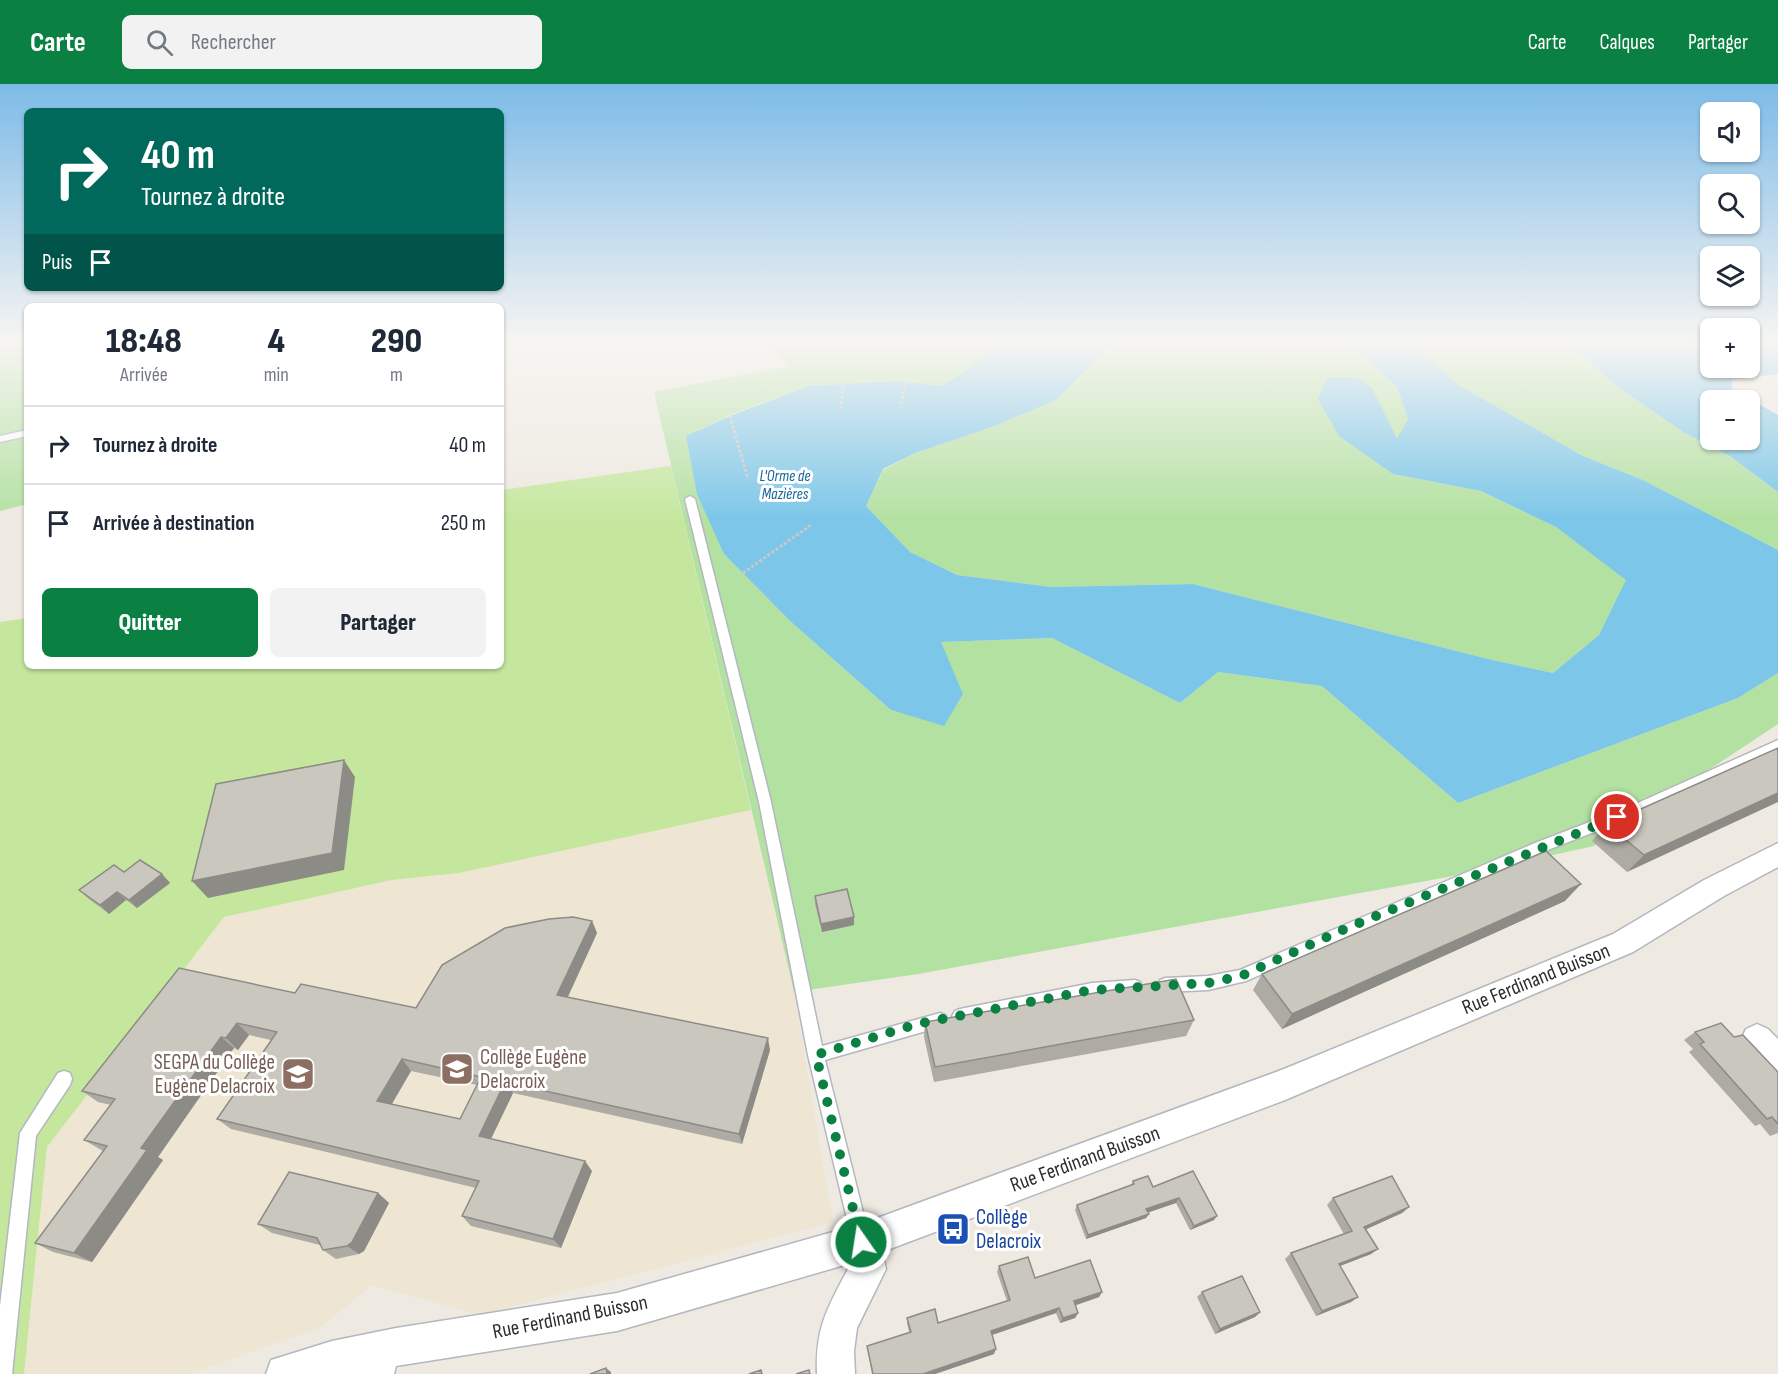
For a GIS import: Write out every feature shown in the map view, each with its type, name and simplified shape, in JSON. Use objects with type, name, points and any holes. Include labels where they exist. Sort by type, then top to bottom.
[{"type":"street","name":"Rue Ferdinand Buisson","points":[[285,1374],[332,1360],[376,1363],[617,1312],[861,1242],[1285,1084],[1623,943],[1714,888],[1778,854]]},
{"type":"street","points":[[1756,1039],[1778,1062]]},
{"type":"street","points":[[836,1374],[839,1324],[868,1269],[861,1242]]},
{"type":"lane","points":[[0,439],[24,434]]},
{"type":"lane","points":[[690,499],[765,802],[816,1055],[861,1242]]},
{"type":"lane","points":[[816,1055],[917,1024],[1092,990],[1208,983],[1241,976],[1529,852],[1636,810],[1778,745]]},
{"type":"lane","points":[[2,1374],[28,1133],[64,1079]]},
{"type":"path","points":[[841,409],[842,401]]},
{"type":"path","points":[[730,416],[748,479]]},
{"type":"path","points":[[743,573],[811,525]]},
{"type":"shaded area","name":"Collège Eugène Delacroix","points":[[751,810],[794,992],[833,1222],[480,1315],[372,1285],[321,1327],[190,1374],[24,1374],[47,1147],[224,917],[392,880],[459,873]]},
{"type":"green space","points":[[0,401],[24,401],[24,505],[0,511]]},
{"type":"green space","points":[[656,401],[767,401],[730,415],[686,436],[724,554],[790,621],[891,710],[944,725],[963,694],[940,642],[1052,638],[1180,703],[1218,672],[1322,686],[1458,803],[1738,698],[1778,673],[1778,724],[1594,846],[1475,872],[918,974],[794,992]]},
{"type":"green space","points":[[1053,401],[1375,401],[1393,474],[1481,491],[1556,527],[1627,580],[1599,635],[1553,673],[1488,659],[1193,584],[1051,587],[957,575],[910,552],[866,506],[883,470],[915,453],[992,427]]},
{"type":"green space","points":[[1378,401],[1402,401],[1408,419],[1397,440]]},
{"type":"green space","points":[[1487,401],[1639,401],[1683,432],[1700,441],[1700,450],[1718,450],[1730,456],[1778,492],[1778,550],[1643,480],[1583,456]]},
{"type":"green space","points":[[671,466],[751,810],[459,873],[392,880],[224,917],[47,1147],[24,1374],[0,1374],[0,622],[24,618],[24,669],[504,669],[504,490]]},
{"type":"water","name":"L'Orme de Mazières","points":[[768,401],[1053,401],[992,427],[915,453],[883,469],[866,506],[910,552],[957,575],[1051,587],[1193,584],[1488,659],[1553,673],[1599,635],[1626,580],[1556,527],[1481,491],[1393,474],[1339,436],[1319,401],[1378,401],[1397,439],[1408,419],[1402,401],[1487,401],[1583,456],[1643,480],[1778,550],[1778,673],[1738,698],[1458,803],[1322,686],[1218,672],[1180,703],[1052,638],[941,642],[963,694],[944,726],[891,710],[790,621],[724,554],[697,494],[686,436]]},
{"type":"water","points":[[1639,401],[1700,401],[1700,441],[1683,432]]},
{"type":"water","points":[[1760,405],[1778,415],[1778,492],[1730,456],[1718,450],[1760,450]]},
{"type":"building","points":[[1778,748],[1778,793],[1644,855],[1607,824]]},
{"type":"building","points":[[344,760],[332,853],[192,881],[216,784]]},
{"type":"building","points":[[1546,851],[1581,884],[1292,1014],[1262,974]]},
{"type":"building","points":[[140,860],[162,874],[129,900],[117,892],[100,905],[79,890],[114,865],[124,872]]},
{"type":"building","points":[[847,889],[854,917],[821,924],[815,896]]},
{"type":"building","points":[[573,917],[592,921],[557,995],[768,1038],[739,1134],[505,1082],[479,1136],[585,1161],[553,1239],[462,1216],[479,1181],[217,1119],[277,1032],[237,1023],[226,1038],[221,1037],[141,1148],[147,1150],[74,1253],[35,1243],[107,1146],[84,1140],[115,1099],[82,1091],[179,968],[295,993],[301,984],[416,1008],[442,965],[505,928],[549,919]],"holes":[[[402,1059],[481,1077],[460,1119],[377,1101]]]},
{"type":"building","points":[[1176,979],[1194,1020],[935,1067],[925,1022]]},
{"type":"building","points":[[1721,1023],[1734,1037],[1743,1035],[1778,1072],[1778,1124],[1772,1117],[1767,1119],[1700,1044],[1704,1042],[1695,1032]]},
{"type":"building","points":[[1193,1171],[1217,1216],[1194,1226],[1179,1198],[1146,1209],[1149,1214],[1088,1235],[1077,1205],[1134,1184],[1133,1181],[1148,1176],[1153,1187]]},
{"type":"building","points":[[289,1172],[378,1193],[352,1242],[347,1246],[323,1250],[317,1238],[258,1224]]},
{"type":"building","points":[[1392,1176],[1409,1207],[1364,1227],[1378,1249],[1339,1264],[1358,1297],[1322,1311],[1291,1253],[1352,1231],[1333,1198]]},
{"type":"building","points":[[1028,1257],[1035,1278],[1090,1260],[1102,1292],[1074,1301],[1078,1313],[1063,1318],[1059,1308],[991,1331],[996,1349],[923,1374],[873,1374],[867,1346],[911,1332],[907,1318],[922,1313],[935,1309],[938,1323],[1010,1300],[999,1266]]},
{"type":"building","points":[[1242,1276],[1260,1312],[1220,1329],[1202,1292]]},
{"type":"building","points":[[606,1368],[607,1374],[590,1374]]},
{"type":"building","points":[[761,1370],[762,1374],[749,1374]]},
{"type":"building","points":[[809,1370],[810,1374],[796,1374]]},
{"type":"place","name":"Collège Eugène Delacroix","points":[[457,1069]]},
{"type":"place","name":"SEGPA du Collège Eugène Delacroix","points":[[298,1074]]},
{"type":"place","name":"Collège Delacroix","points":[[953,1229]]},
{"type":"route","points":[[861,1242],[816,1055],[917,1024],[1092,990],[1208,983],[1241,976],[1347,928],[1617,817]]}]
